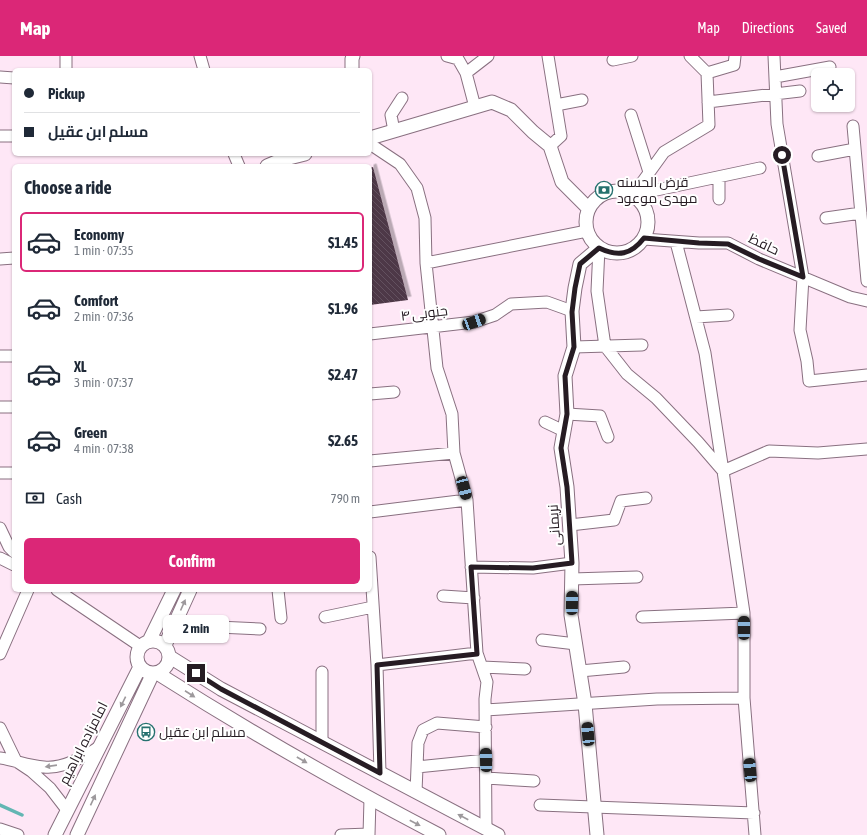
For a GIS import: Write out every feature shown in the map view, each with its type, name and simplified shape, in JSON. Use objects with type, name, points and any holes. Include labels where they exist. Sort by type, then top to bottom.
[{"type":"street","points":[[66,56],[66,68]]},
{"type":"street","points":[[200,56],[203,68]]},
{"type":"street","points":[[352,68],[353,56]]},
{"type":"street","points":[[446,56],[458,59],[466,73],[475,107]]},
{"type":"street","points":[[466,73],[488,56]]},
{"type":"street","points":[[548,56],[561,136],[550,146]]},
{"type":"street","points":[[613,60],[632,56]]},
{"type":"street","points":[[633,195],[664,152],[709,125],[707,72],[690,56]]},
{"type":"street","points":[[707,72],[734,65],[735,56]]},
{"type":"street","points":[[774,56],[777,124],[803,277],[800,330],[807,361],[809,381],[867,375]]},
{"type":"street","points":[[775,77],[830,67]]},
{"type":"street","points":[[0,77],[12,78]]},
{"type":"street","points":[[708,102],[800,92]]},
{"type":"street","points":[[394,131],[391,115],[402,98]]},
{"type":"street","points":[[556,105],[582,100]]},
{"type":"street","points":[[372,137],[492,102],[511,110],[533,132],[550,146],[562,182],[589,209]]},
{"type":"street","points":[[631,115],[649,172]]},
{"type":"street","points":[[853,126],[867,281]]},
{"type":"street","points":[[0,136],[12,136]]},
{"type":"street","points":[[372,145],[400,164],[417,188],[425,218],[426,263],[437,368],[452,414],[454,453],[467,500],[477,654],[487,682],[485,710],[486,829]]},
{"type":"street","points":[[818,156],[855,149]]},
{"type":"street","points":[[272,164],[297,156]]},
{"type":"street","points":[[633,195],[760,168]]},
{"type":"street","points":[[719,177],[719,199]]},
{"type":"street","points":[[614,191],[633,195],[641,201],[649,219],[648,229],[644,238],[638,246],[620,254],[609,253],[599,248],[591,240],[587,231],[586,220],[589,209],[595,200],[604,194],[614,191]]},
{"type":"street","points":[[826,218],[861,212]]},
{"type":"street","points":[[426,263],[587,231]]},
{"type":"street","name":"حافظ","points":[[644,238],[676,242],[728,244],[759,259],[850,297],[867,300]]},
{"type":"street","points":[[676,242],[705,353],[744,613],[744,698],[755,835]]},
{"type":"street","points":[[599,248],[597,291],[605,346],[627,374],[656,398],[723,471]]},
{"type":"street","name":"نریمانی","points":[[597,835],[585,704],[572,615],[570,525],[567,487],[561,448],[567,414],[565,376],[574,347],[572,312],[575,288],[580,264],[599,248]]},
{"type":"street","points":[[0,259],[12,258]]},
{"type":"street","name":"۴ جنوبی","points":[[372,334],[474,322],[495,315],[511,304],[548,302],[572,312]]},
{"type":"street","points":[[696,317],[728,316]]},
{"type":"street","points":[[574,347],[642,344]]},
{"type":"street","points":[[0,356],[12,356]]},
{"type":"street","points":[[372,394],[394,392]]},
{"type":"street","points":[[0,407],[12,407]]},
{"type":"street","points":[[567,414],[600,416],[608,437]]},
{"type":"street","points":[[545,422],[564,431]]},
{"type":"street","points":[[723,471],[769,451],[818,453],[867,449]]},
{"type":"street","points":[[372,461],[454,453]]},
{"type":"street","points":[[0,473],[12,473]]},
{"type":"street","points":[[570,525],[614,520],[621,501],[646,498]]},
{"type":"street","points":[[372,512],[467,500]]},
{"type":"street","points":[[0,528],[12,550]]},
{"type":"street","points":[[0,558],[12,564]]},
{"type":"street","points":[[471,567],[533,568],[572,563]]},
{"type":"street","points":[[572,579],[637,577]]},
{"type":"street","points":[[372,590],[377,665],[380,773]]},
{"type":"street","points":[[0,654],[27,592]]},
{"type":"street","points":[[60,592],[145,644],[157,641],[165,645],[169,650],[170,657],[168,664],[163,670],[155,673],[77,835]]},
{"type":"street","points":[[173,592],[145,644],[137,653],[137,660],[140,666],[146,671],[155,673],[370,799],[439,835]]},
{"type":"street","points":[[165,645],[189,592]]},
{"type":"street","points":[[278,592],[281,618]]},
{"type":"street","points":[[443,596],[474,598]]},
{"type":"street","points":[[325,617],[373,607]]},
{"type":"street","points":[[642,617],[744,613]]},
{"type":"street","points":[[174,625],[260,629]]},
{"type":"street","points":[[542,640],[576,644]]},
{"type":"street","points":[[377,665],[477,654]]},
{"type":"street","points":[[170,657],[221,689],[498,835]]},
{"type":"street","name":"امامزاده ابراهیم","points":[[55,835],[140,666]]},
{"type":"street","points":[[482,667],[525,669]]},
{"type":"street","points":[[580,671],[624,667]]},
{"type":"street","points":[[322,672],[322,742]]},
{"type":"street","points":[[211,707],[221,689]]},
{"type":"street","points":[[485,710],[657,699],[744,698]]},
{"type":"street","points":[[416,792],[418,743],[423,730],[437,723],[486,727]]},
{"type":"street","points":[[0,728],[16,761],[31,771],[50,788],[67,810]]},
{"type":"street","points":[[0,758],[44,767],[67,764],[100,747]]},
{"type":"street","points":[[417,767],[486,760]]},
{"type":"street","points":[[486,778],[534,781]]},
{"type":"street","points":[[341,835],[369,835],[370,799]]},
{"type":"street","points":[[540,805],[754,813]]},
{"type":"street","points":[[0,829],[18,835]]},
{"type":"building","points":[[373,167],[408,300],[372,305]]},
{"type":"waterway","points":[[0,805],[22,815]]},
{"type":"place","name":"قرض الحسنه مهدی موعود","points":[[604,190]]},
{"type":"place","name":"مسلم ابن عقیل","points":[[146,732]]},
{"type":"route","points":[[196,673],[221,689],[380,773],[377,665],[477,654],[471,567],[533,568],[572,563],[567,487],[561,448],[567,414],[565,376],[574,347],[572,312],[580,264],[599,248],[609,253],[620,254],[638,246],[644,238],[676,242],[728,244],[759,259],[803,277],[782,155]]}]
